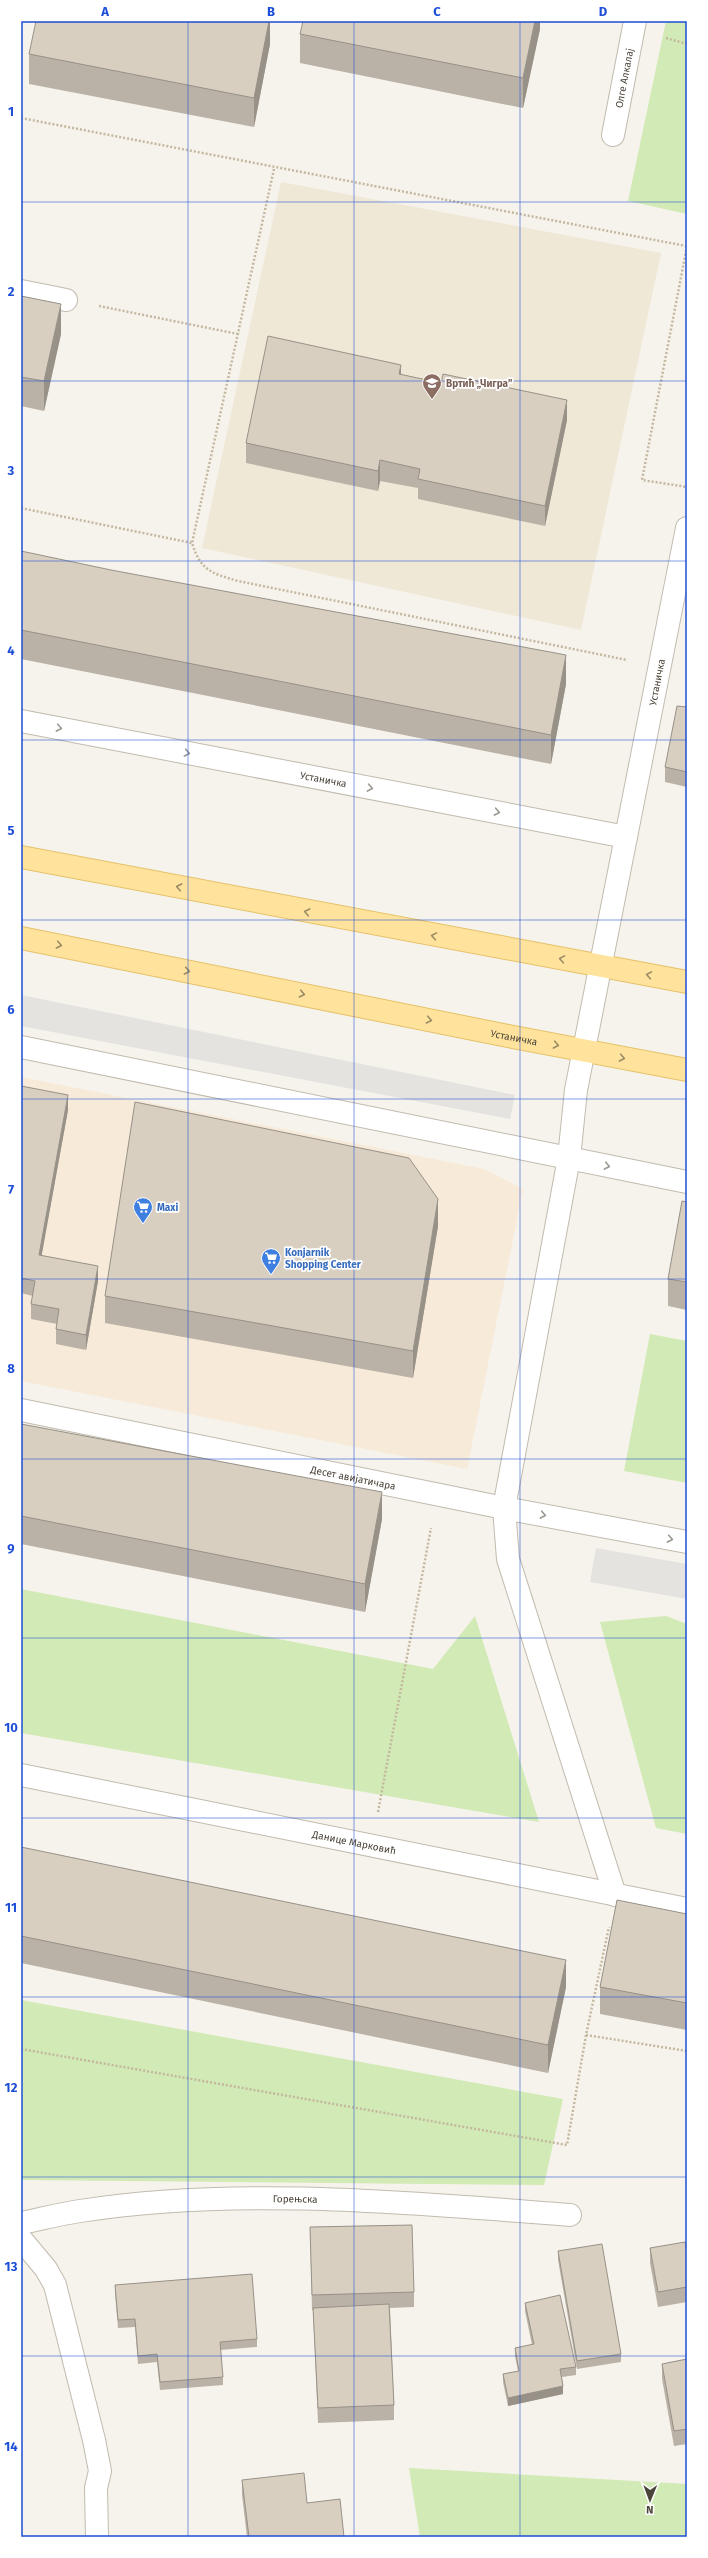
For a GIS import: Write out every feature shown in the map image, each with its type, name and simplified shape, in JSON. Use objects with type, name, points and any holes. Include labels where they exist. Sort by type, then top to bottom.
[{"type":"main road","points":[[21,857],[687,982]]},
{"type":"main road","name":"Устаничка","points":[[21,938],[687,1070]]},
{"type":"lane","name":"Олге Алкалај","points":[[613,135],[635,21]]},
{"type":"lane","points":[[21,290],[66,300]]},
{"type":"lane","name":"Устаничка","points":[[584,1050],[658,667],[687,528]]},
{"type":"lane","name":"Устаничка","points":[[21,721],[626,837]]},
{"type":"lane","points":[[21,1048],[687,1182]]},
{"type":"lane","points":[[584,1050],[576,1090],[569,1158],[504,1508],[508,1559],[615,1895]]},
{"type":"lane","name":"Десет авијатичара","points":[[21,1410],[504,1508],[687,1542]]},
{"type":"lane","name":"Данице Марковић","points":[[21,1774],[615,1895],[687,1908]]},
{"type":"lane","name":"Горењска","points":[[21,2223],[80,2211],[152,2203],[218,2200],[399,2202],[570,2215]]},
{"type":"lane","points":[[21,2239],[46,2269],[55,2285],[94,2440],[100,2471],[96,2488],[97,2537]]},
{"type":"path","points":[[21,118],[274,169],[687,246]]},
{"type":"path","points":[[274,169],[192,544],[198,561],[211,573],[238,581],[658,667]]},
{"type":"path","points":[[687,239],[687,246],[642,480],[687,487]]},
{"type":"path","points":[[66,300],[238,334]]},
{"type":"path","points":[[21,508],[192,544]]},
{"type":"path","points":[[377,1817],[431,1525]]},
{"type":"path","points":[[21,2049],[567,2145],[586,2035],[615,1895]]},
{"type":"path","points":[[586,2035],[687,2051]]},
{"type":"shaded area","name":"Вртић „Чигра”","points":[[281,182],[661,253],[581,630],[202,548]]},
{"type":"shaded area","points":[[21,995],[515,1095],[510,1119],[21,1026]]},
{"type":"shaded area","name":"Konjarnik Shopping Center","points":[[21,1077],[484,1169],[523,1189],[467,1469],[21,1381]]},
{"type":"shaded area","points":[[596,1548],[687,1564],[687,1599],[590,1582]]},
{"type":"green space","points":[[666,21],[687,21],[687,214],[628,201]]},
{"type":"green space","points":[[650,1334],[687,1341],[687,1483],[624,1471]]},
{"type":"green space","points":[[21,1589],[433,1669],[475,1616],[539,1822],[21,1733]]},
{"type":"green space","points":[[666,1616],[687,1624],[687,1834],[656,1828],[600,1622]]},
{"type":"green space","points":[[21,2000],[563,2099],[544,2185],[21,2180]]},
{"type":"green space","points":[[409,2468],[687,2484],[687,2537],[420,2537]]},
{"type":"building","points":[[36,21],[269,21],[254,98],[29,54]]},
{"type":"building","points":[[303,21],[535,21],[523,78],[300,34]]},
{"type":"building","points":[[21,296],[61,304],[44,381],[21,377]]},
{"type":"building","points":[[268,336],[401,365],[399,374],[441,383],[443,374],[567,400],[545,506],[418,479],[420,469],[380,460],[378,471],[246,443]]},
{"type":"building","points":[[21,551],[111,570],[566,655],[551,735],[21,630]]},
{"type":"building","points":[[677,706],[687,707],[687,772],[665,767]]},
{"type":"building","points":[[21,1086],[68,1095],[39,1255],[98,1266],[86,1335],[56,1329],[59,1309],[31,1304],[35,1281],[21,1278]]},
{"type":"building","name":"Konjarnik Shopping Center","points":[[135,1102],[409,1158],[438,1199],[413,1351],[105,1296]]},
{"type":"building","points":[[682,1201],[687,1202],[687,1282],[668,1279]]},
{"type":"building","points":[[21,1424],[382,1492],[365,1584],[21,1516]]},
{"type":"building","points":[[21,1847],[566,1960],[548,2045],[21,1936]]},
{"type":"building","points":[[617,1900],[687,1914],[687,2003],[600,1987]]},
{"type":"building","points":[[412,2225],[414,2292],[312,2295],[310,2227]]},
{"type":"building","points":[[685,2242],[687,2255],[687,2287],[658,2292],[650,2248]]},
{"type":"building","points":[[602,2244],[621,2354],[577,2361],[558,2251]]},
{"type":"building","points":[[252,2274],[257,2339],[220,2342],[223,2377],[160,2382],[157,2354],[138,2356],[135,2319],[118,2320],[115,2285]]},
{"type":"building","points":[[560,2295],[576,2367],[560,2369],[563,2386],[508,2398],[503,2374],[519,2371],[515,2348],[534,2344],[525,2303]]},
{"type":"building","points":[[389,2304],[394,2405],[318,2408],[313,2308]]},
{"type":"building","points":[[687,2359],[687,2429],[674,2431],[662,2364]]},
{"type":"building","points":[[304,2473],[307,2503],[340,2499],[344,2537],[249,2537],[242,2480]]},
{"type":"place","name":"Вртић „Чигра”","points":[[432,400]]},
{"type":"place","name":"Maxi","points":[[143,1224]]},
{"type":"place","name":"Konjarnik Shopping Center","points":[[271,1275]]}]
